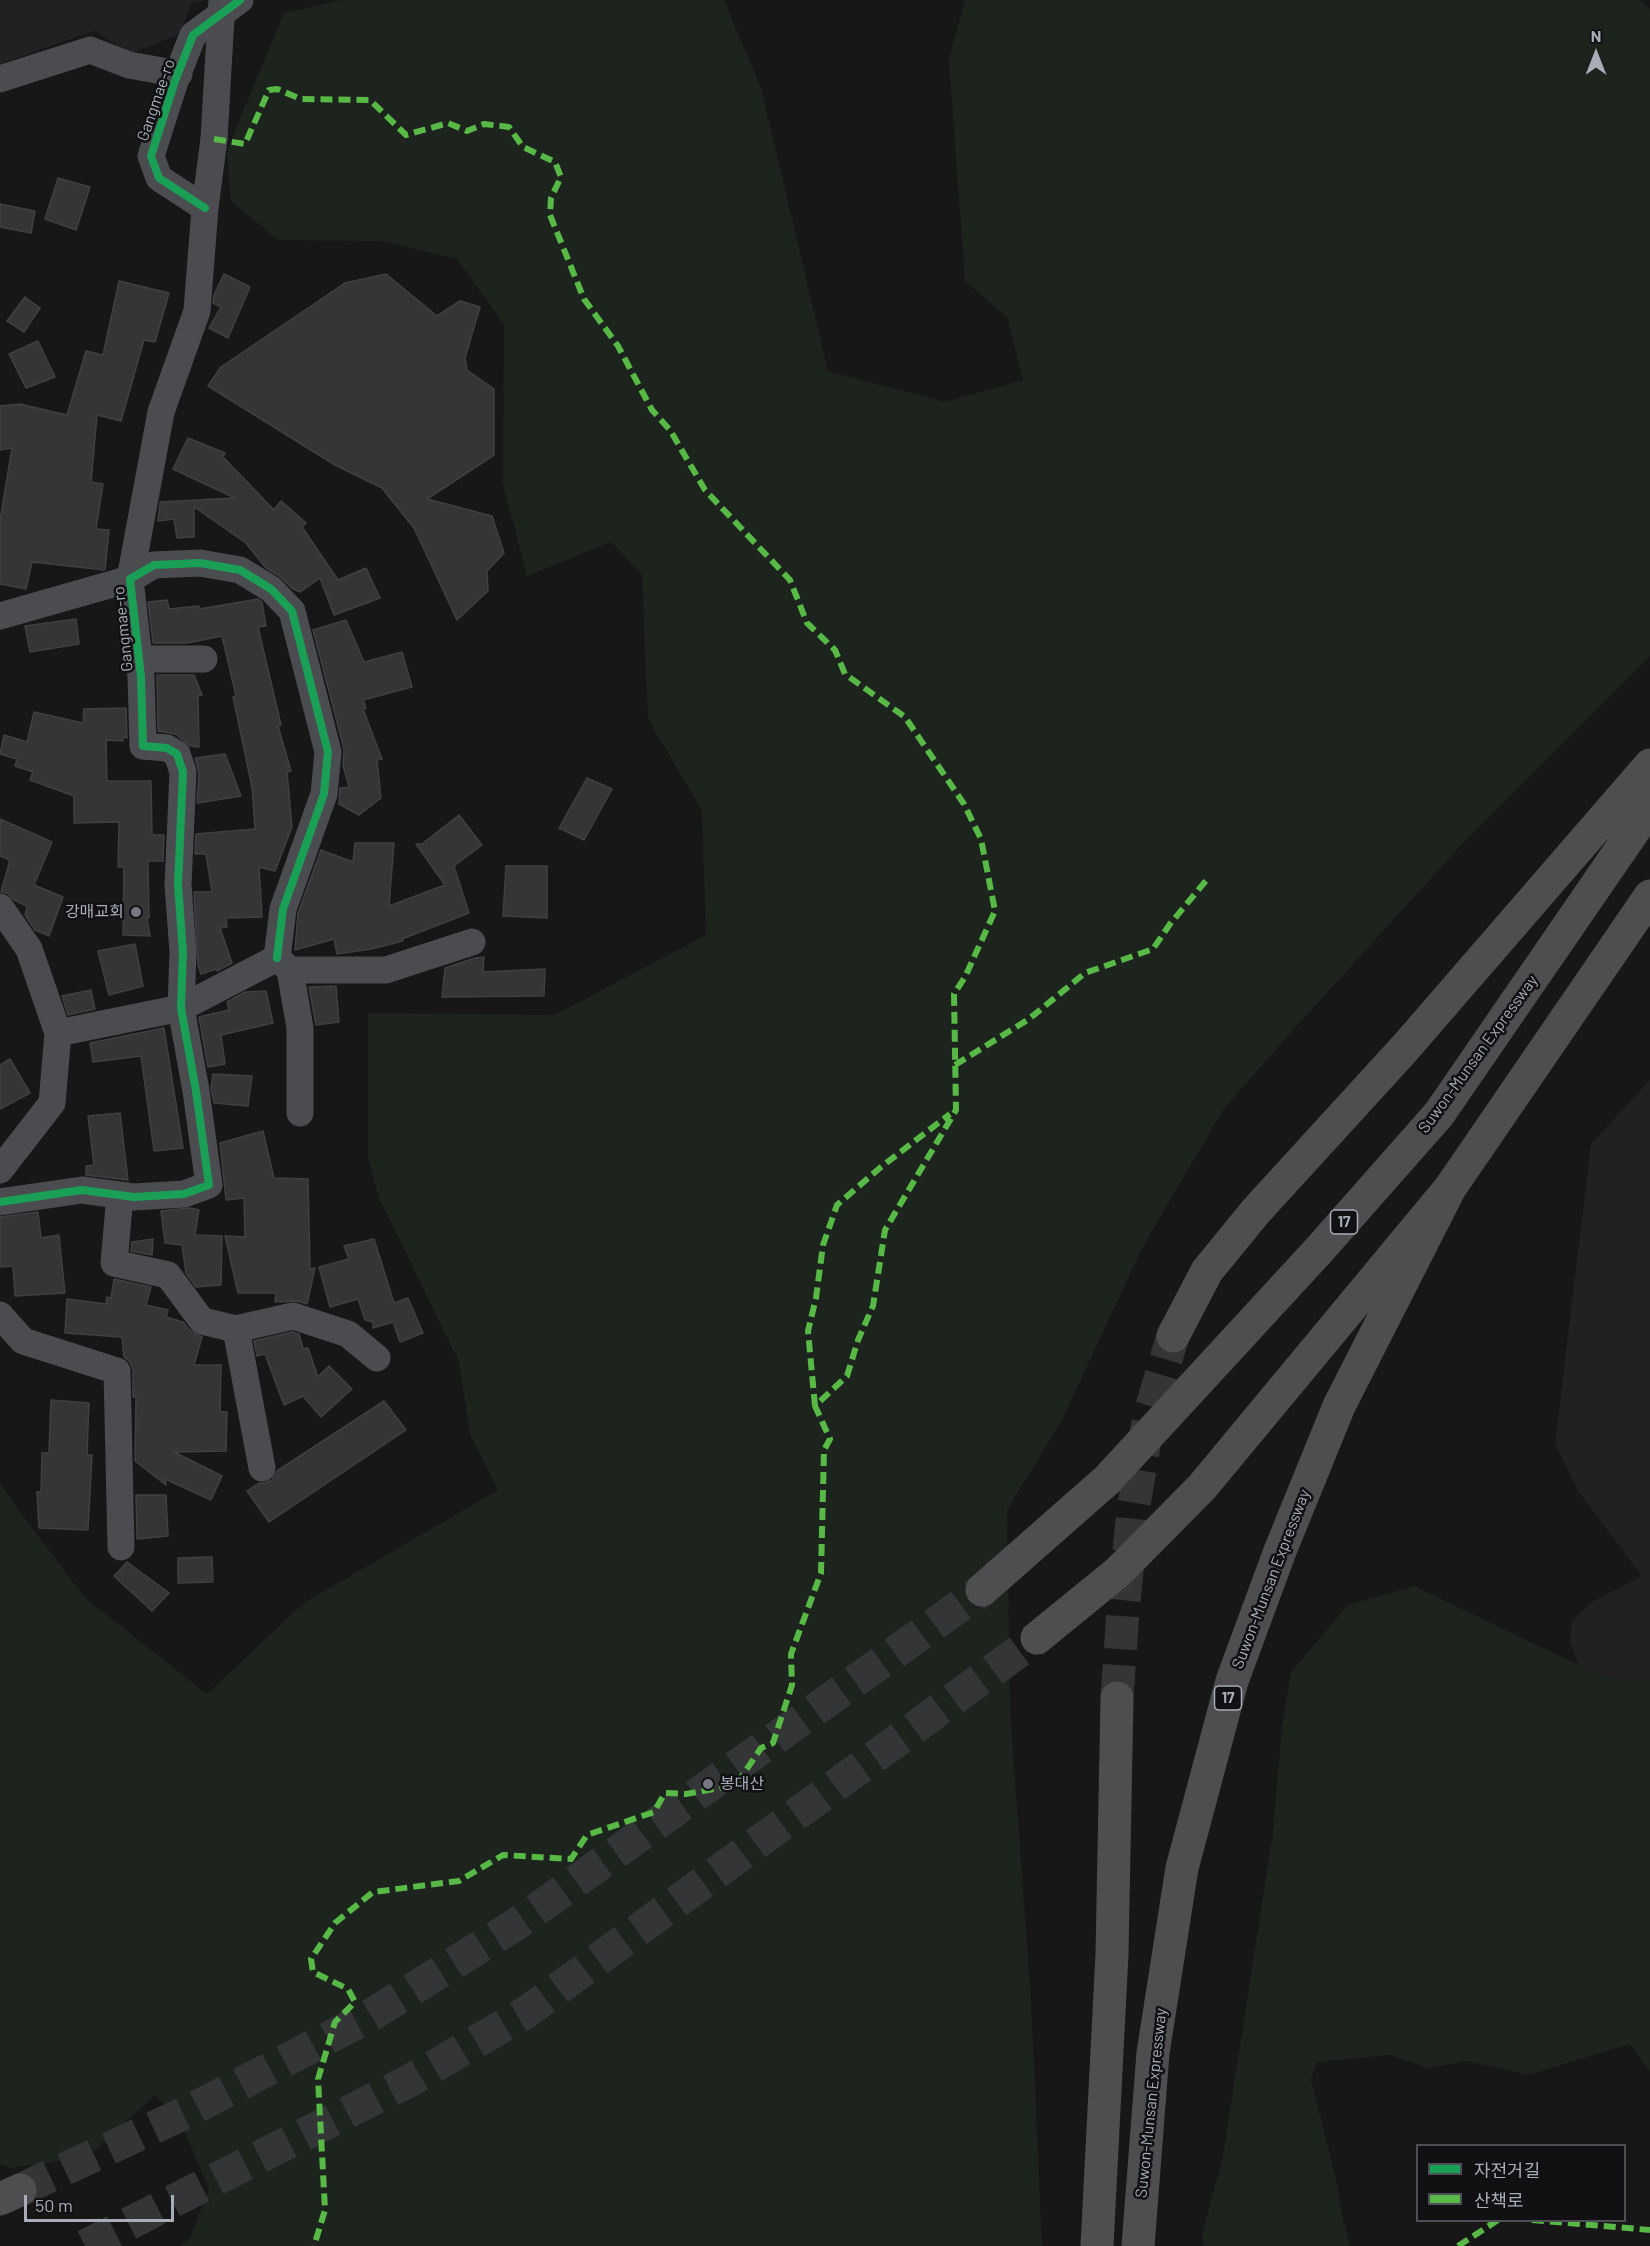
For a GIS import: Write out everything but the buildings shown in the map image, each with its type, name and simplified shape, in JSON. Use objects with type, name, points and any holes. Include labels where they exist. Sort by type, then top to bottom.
[{"type":"highway","points":[[1173,1336],[1207,1271],[1256,1211],[1405,1048],[1650,765]]},
{"type":"highway","name":"Suwon-Munsan Expressway","points":[[982,1590],[1107,1480],[1312,1259],[1439,1114],[1650,807]]},
{"type":"highway","name":"Suwon-Munsan Expressway","points":[[1037,1638],[1118,1572],[1202,1487],[1450,1188],[1650,896]]},
{"type":"highway","name":"Suwon-Munsan Expressway","points":[[1138,2246],[1153,2053],[1180,1880],[1232,1681],[1280,1551],[1339,1406],[1450,1188]]},
{"type":"highway","points":[[1097,2246],[1112,1954],[1117,1698]]},
{"type":"street","name":"Gangmae-ro","points":[[181,1008],[183,952],[178,885],[183,772],[177,754],[167,748],[143,746],[139,659],[130,579],[161,412],[197,310],[205,208],[214,139],[222,0]]},
{"type":"street","name":"Gangmae-ro","points":[[205,208],[159,178],[152,156],[175,81],[193,35],[240,0]]},
{"type":"street","points":[[0,79],[90,50],[129,65],[179,74]]},
{"type":"street","name":"Gangmae-ro","points":[[0,616],[130,579],[154,565],[200,563],[240,570],[271,589],[292,610],[328,752],[324,794],[283,909],[284,964],[300,1028],[300,1113]]},
{"type":"street","name":"Gangmae-ro","points":[[139,659],[204,659]]},
{"type":"street","points":[[0,906],[29,950],[58,1033],[52,1103],[0,1170]]},
{"type":"street","points":[[58,1033],[181,1008],[284,964],[386,970],[472,942]]},
{"type":"street","points":[[0,1202],[82,1190],[134,1197],[184,1194],[209,1185],[196,1091],[181,1008]]},
{"type":"street","points":[[120,1195],[114,1263],[168,1275],[202,1321],[236,1329],[293,1316],[348,1334],[377,1358]]},
{"type":"street","points":[[0,1315],[23,1341],[117,1371],[121,1547]]},
{"type":"street","points":[[236,1329],[262,1468]]},
{"type":"shaded area","points":[[0,0],[206,0],[191,4],[180,34],[130,54],[94,31],[0,64]]},
{"type":"shaded area","points":[[342,0],[724,0],[761,88],[828,371],[945,402],[1023,380],[1007,317],[965,281],[949,60],[965,0],[1639,0],[1650,9],[1650,656],[1464,842],[1223,1110],[1142,1248],[1062,1420],[1007,1510],[1010,1711],[1031,2001],[1042,2246],[180,2246],[190,2238],[209,2189],[179,2118],[155,2095],[88,2157],[11,2168],[0,2164],[0,1482],[85,1598],[207,1694],[304,1603],[498,1490],[470,1434],[459,1362],[379,1198],[368,1158],[368,1013],[555,1015],[706,935],[702,810],[648,719],[642,575],[611,542],[527,576],[503,484],[504,324],[457,259],[381,241],[278,240],[231,201],[227,150],[284,13]]},
{"type":"shaded area","points":[[1650,1080],[1650,1681],[1628,1681],[1601,1676],[1578,1665],[1570,1641],[1572,1620],[1592,1602],[1642,1576],[1578,1491],[1555,1443],[1591,1144]]},
{"type":"shaded area","points":[[1414,1586],[1601,1676],[1628,1681],[1650,1681],[1650,2071],[1630,2044],[1528,2075],[1467,2061],[1428,2068],[1390,2055],[1317,2062],[1311,2080],[1336,2178],[1350,2246],[1203,2246],[1202,2235],[1223,2156],[1273,1832],[1282,1727],[1291,1672],[1348,1605]]},
{"type":"tunnel","points":[[1117,1698],[1133,1511],[1149,1416],[1173,1336]]},
{"type":"tunnel","points":[[20,2190],[189,2111],[368,2017],[515,1925],[982,1590]]},
{"type":"tunnel","points":[[85,2246],[409,2081],[525,2013],[1037,1638]]},
{"type":"marked path","points":[[214,139],[245,144],[269,90],[277,89],[301,99],[370,100],[406,135],[448,123],[467,131],[484,124],[509,127],[523,147],[555,162],[561,177],[551,198],[550,215],[584,299],[618,346],[652,410],[670,430],[705,490],[790,580],[807,623],[835,650],[845,674],[905,717],[964,804],[981,839],[995,911],[965,977],[954,994],[956,1110],[885,1230],[873,1306],[858,1340],[847,1376],[815,1406],[830,1439],[824,1450],[821,1573],[791,1654],[792,1685],[773,1743],[761,1748],[736,1785],[686,1794],[665,1793],[654,1812],[587,1835],[571,1859],[503,1855],[459,1881],[373,1892],[335,1923],[311,1959],[313,1972],[348,1989],[355,2002],[335,2022],[318,2079],[325,2210],[314,2246]]},
{"type":"marked path","points":[[955,1065],[1029,1019],[1085,973],[1153,949],[1170,924],[1209,877]]},
{"type":"marked path","points":[[815,1406],[808,1331],[816,1298],[823,1245],[837,1205],[881,1167],[950,1114]]},
{"type":"marked path","points":[[1458,2246],[1495,2222]]},
{"type":"marked path","points":[[1556,2222],[1650,2230]]},
{"type":"cycle path","points":[[205,208],[159,178],[151,156],[175,81],[193,35],[240,0]]},
{"type":"cycle path","points":[[0,1202],[82,1190],[134,1197],[184,1194],[209,1185],[196,1091],[181,1008],[183,952],[178,885],[183,772],[177,754],[167,748],[143,746],[141,677],[130,579],[154,565],[200,563],[240,570],[271,589],[292,611],[328,752],[324,794],[283,909],[277,958]]},
{"type":"place","name":"강매교회","points":[[136,912]]},
{"type":"place","name":"봉대산","points":[[708,1784]]}]
